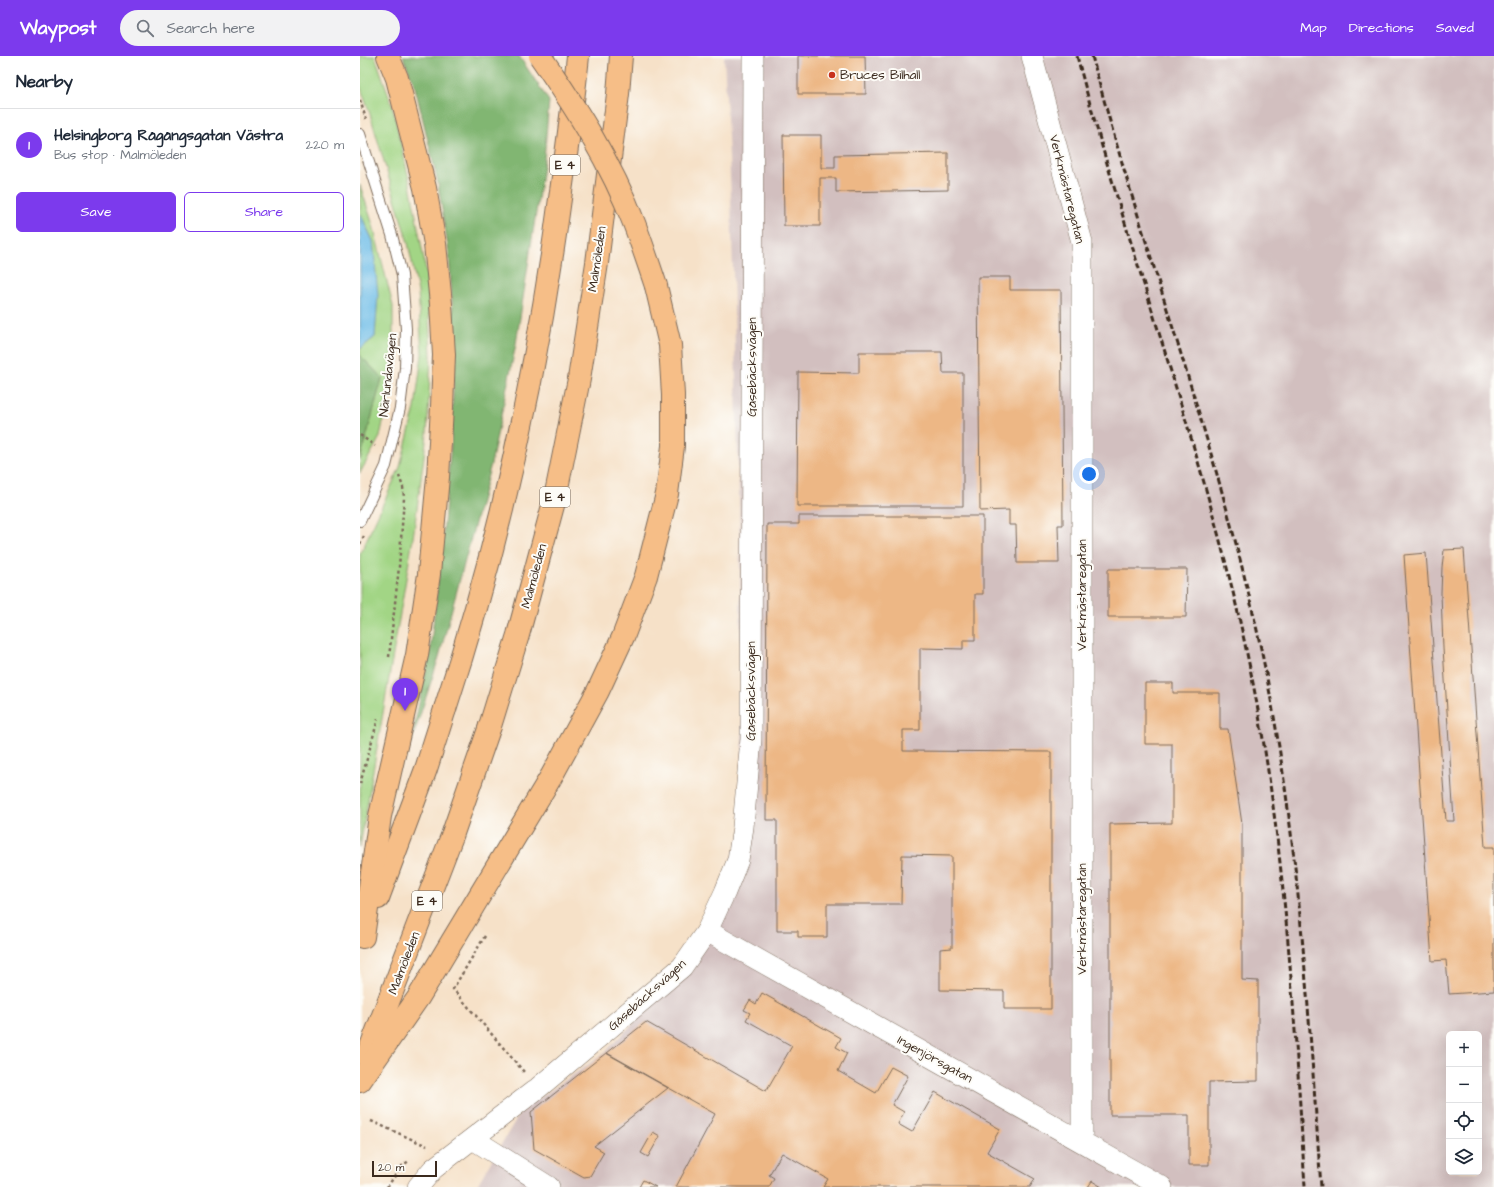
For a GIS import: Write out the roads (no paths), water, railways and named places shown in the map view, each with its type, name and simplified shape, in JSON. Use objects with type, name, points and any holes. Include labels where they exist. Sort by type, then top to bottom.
[{"type":"highway","points":[[362,941],[380,816],[417,655],[429,566],[438,477],[444,355],[435,244],[425,188],[398,85],[388,56]]},
{"type":"highway","points":[[360,1081],[418,998],[551,777],[598,691],[623,637],[646,576],[667,494],[673,446],[673,395],[670,344],[656,286],[634,222],[614,179],[585,124],[540,56]]},
{"type":"highway","name":"E 4","points":[[362,941],[426,769],[446,709],[462,659],[495,540],[533,372],[550,273],[578,56]]},
{"type":"highway","name":"Malmöleden","points":[[360,1075],[452,836],[490,726],[518,635],[555,498],[579,379],[597,262],[618,94],[621,56]]},
{"type":"street","name":"Gåsebäcksvägen","points":[[418,1187],[433,1169],[538,1088],[682,967],[707,931],[738,860],[743,827],[751,739],[753,56]]},
{"type":"street","name":"Verkmästaregatan","points":[[1032,56],[1082,242],[1082,1141]]},
{"type":"street","name":"Ingenjörsgatan","points":[[707,931],[1162,1187]]},
{"type":"street","points":[[473,1139],[549,1187]]},
{"type":"lane","name":"Närlundavägen","points":[[360,134],[392,235],[402,275],[406,329],[405,368],[400,408],[386,466],[360,521]]},
{"type":"water","points":[[360,213],[373,241],[378,295],[375,337],[360,349]]},
{"type":"railway","points":[[1077,56],[1097,130],[1209,500],[1229,574],[1246,649],[1270,782],[1286,917],[1292,984],[1305,1187]]},
{"type":"railway","points":[[1092,56],[1112,130],[1223,495],[1243,569],[1260,644],[1284,778],[1293,846],[1306,982],[1321,1187]]},
{"type":"place","name":"Bruces Bilhall","points":[[832,75]]},
{"type":"place","name":"Helsingborg Rågångsgatan Västra","points":[[405,711]]}]
